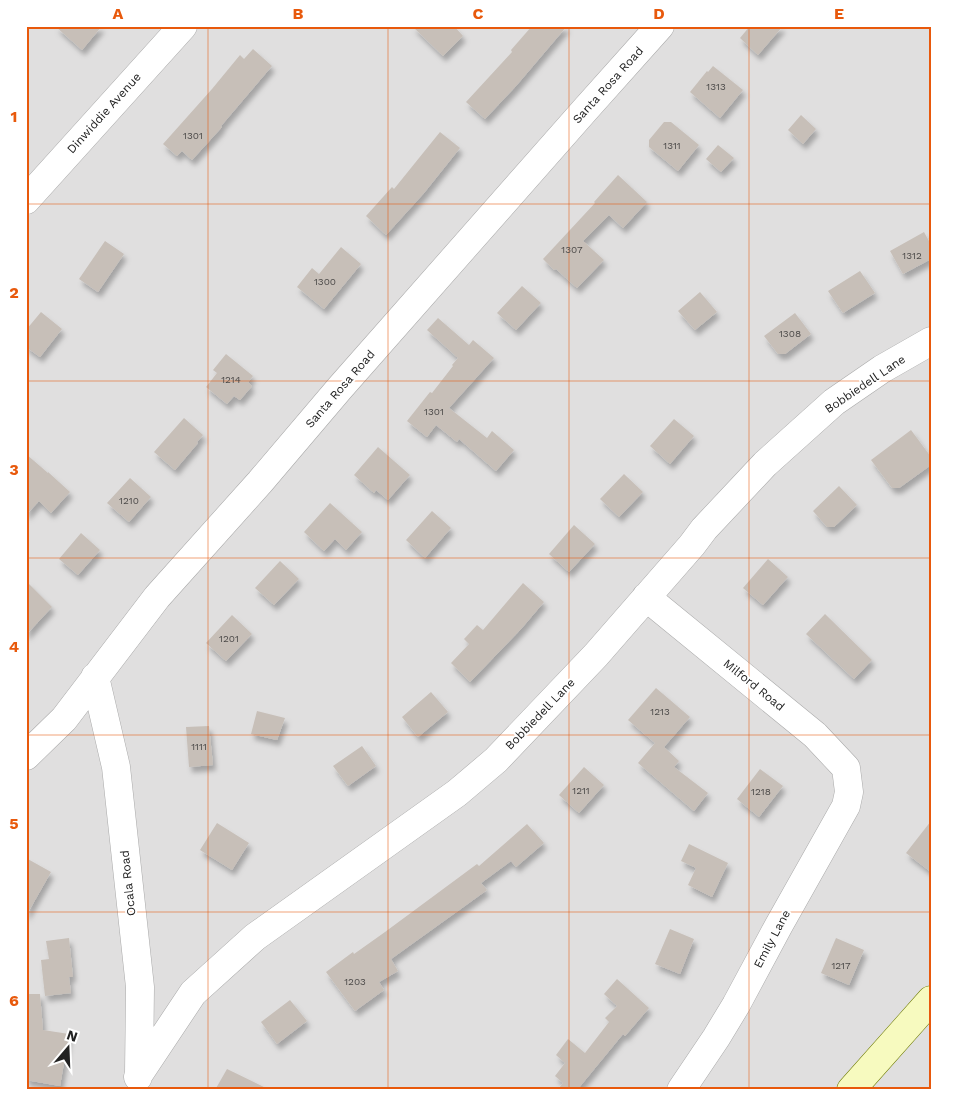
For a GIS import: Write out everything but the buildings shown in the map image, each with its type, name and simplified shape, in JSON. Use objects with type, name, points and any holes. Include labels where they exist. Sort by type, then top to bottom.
[{"type":"main road","points":[[851,1090],[931,1000]]},
{"type":"street","name":"Dinwiddie Avenue","points":[[26,200],[183,26]]},
{"type":"street","name":"Santa Rosa Road","points":[[26,756],[64,719],[157,597],[660,26]]},
{"type":"street","name":"Bobbiedell Lane","points":[[135,1082],[193,993],[255,937],[457,793],[496,760],[589,663],[692,545],[704,528],[772,457],[834,402],[882,369],[931,341]]},
{"type":"street","name":"Milford Road","points":[[646,598],[815,736],[846,768],[848,782]]},
{"type":"street","name":"Ocala Road","points":[[95,677],[116,767],[140,987],[135,1082]]},
{"type":"street","name":"Emily Lane","points":[[680,1090],[736,1005],[846,806],[848,782]]},
{"type":"shaded area","points":[[26,26],[931,26],[931,1090],[26,1090]]}]
